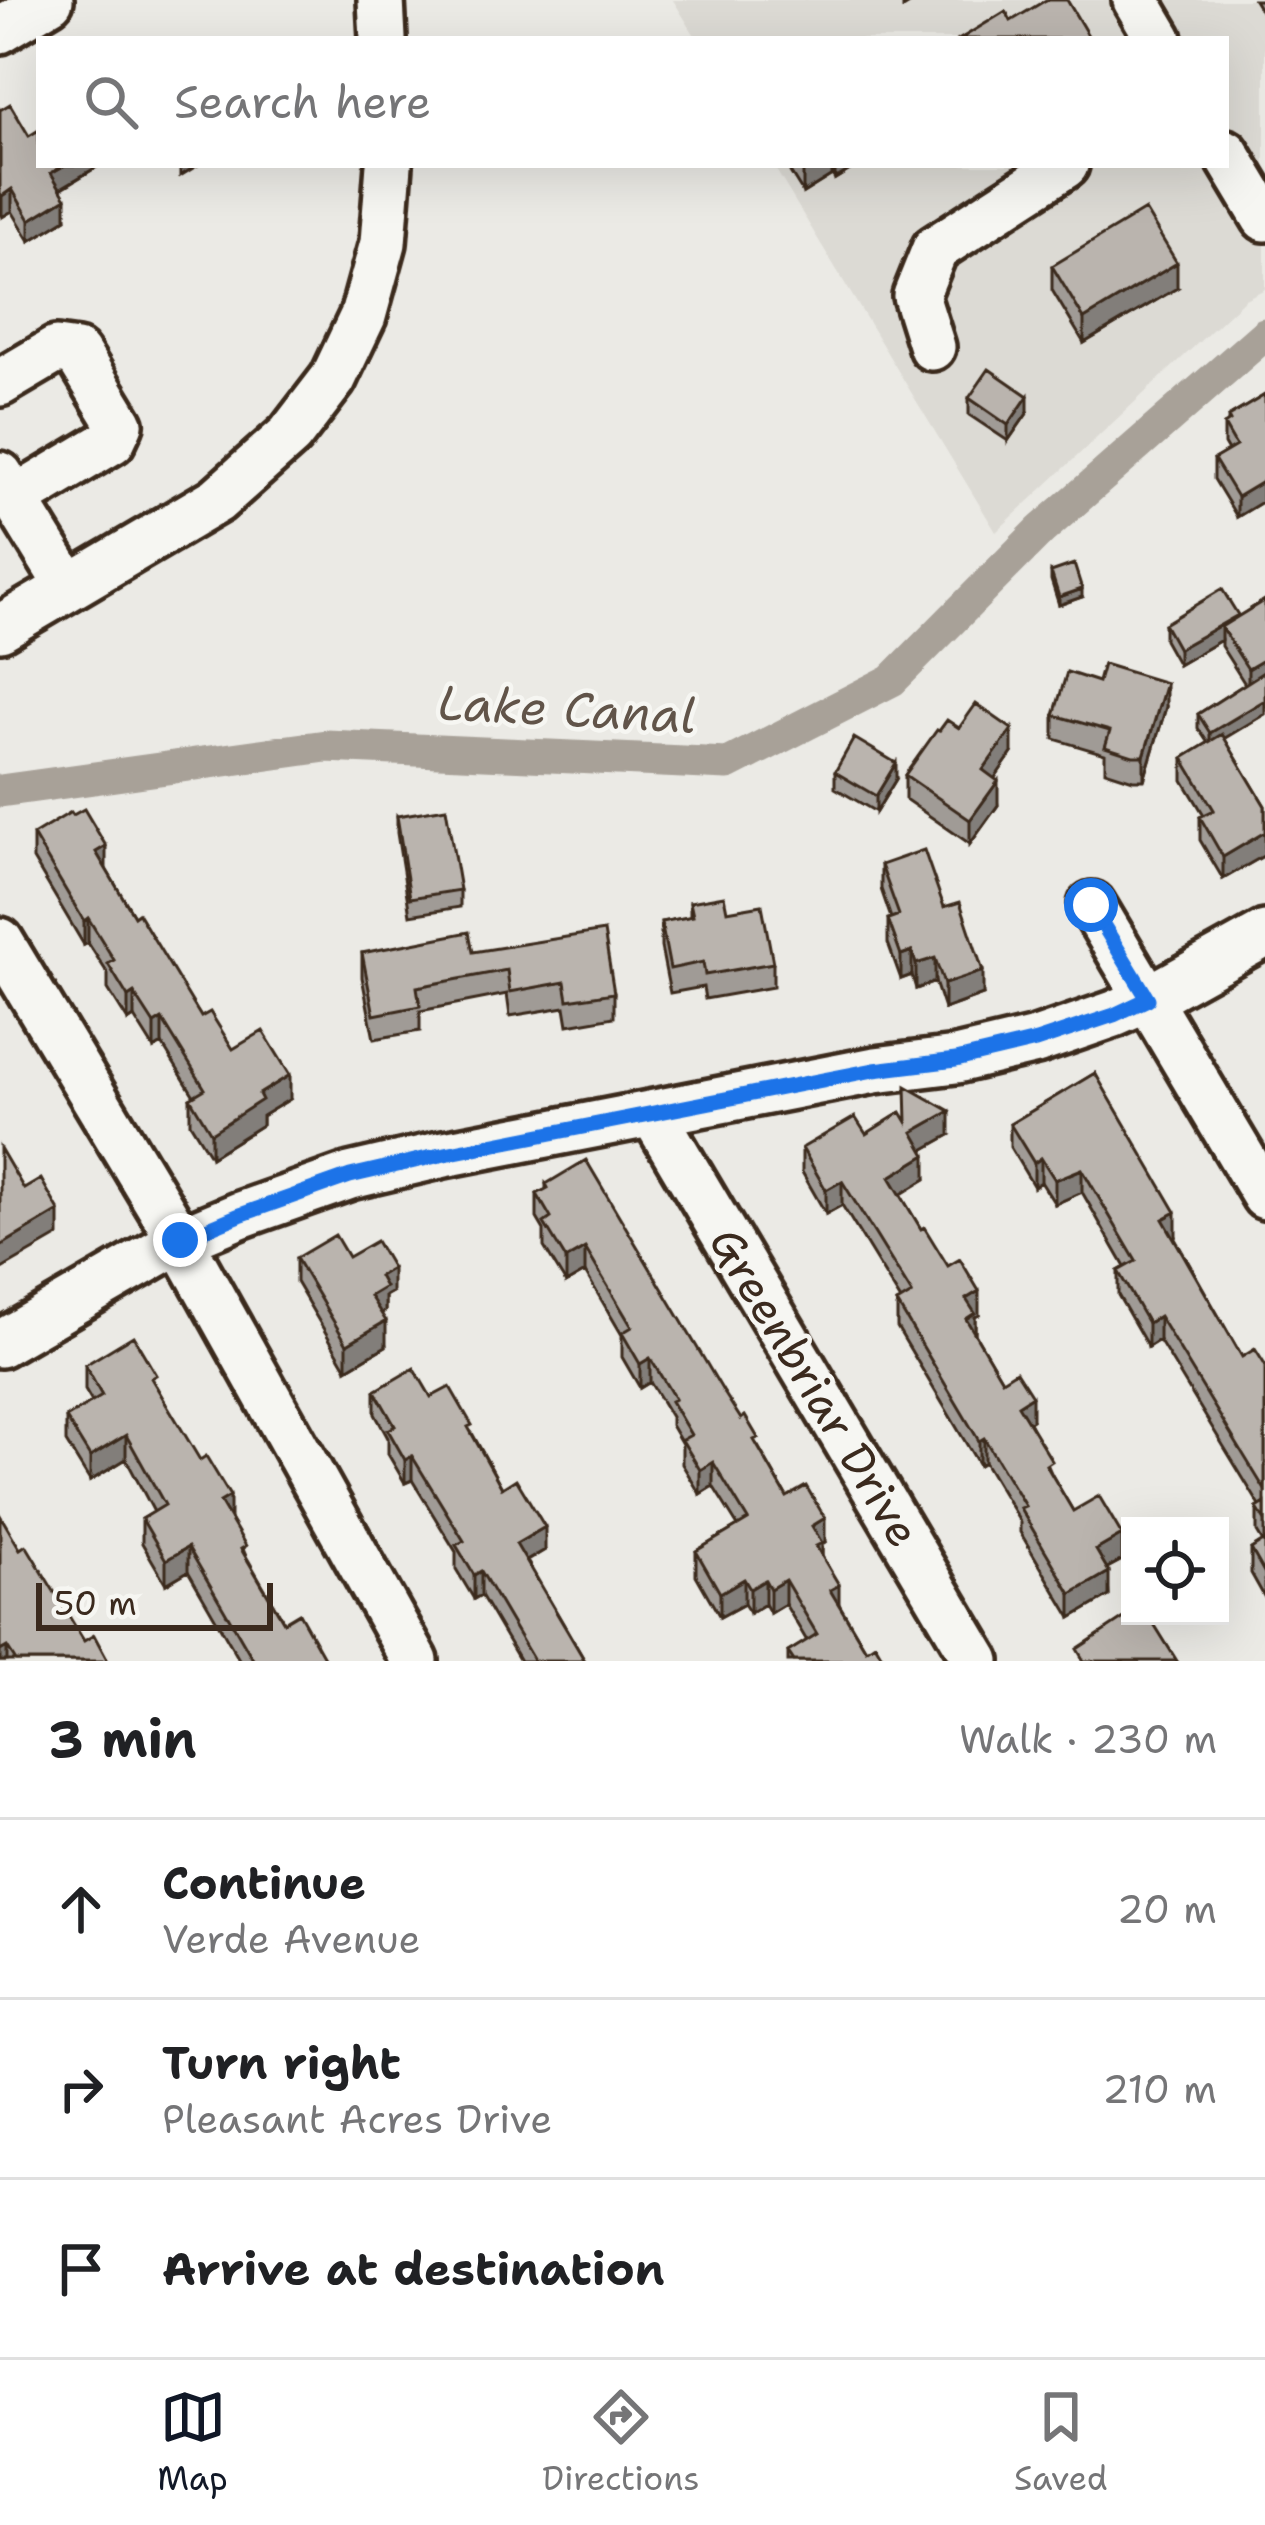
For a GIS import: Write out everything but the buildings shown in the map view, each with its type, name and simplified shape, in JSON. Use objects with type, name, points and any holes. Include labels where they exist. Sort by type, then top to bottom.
[{"type":"street","points":[[0,30],[50,0]]},
{"type":"street","points":[[381,0],[383,36]]},
{"type":"street","points":[[1136,0],[1157,36]]},
{"type":"street","points":[[1229,158],[1265,218]]},
{"type":"street","points":[[0,628],[217,500],[290,435],[333,379],[363,316],[383,243],[389,168]]},
{"type":"street","points":[[932,347],[916,296],[935,249],[1060,168]]},
{"type":"street","points":[[0,383],[56,350],[77,353],[119,424],[112,441],[8,487],[68,586]]},
{"type":"street","points":[[1091,905],[1265,1196]]},
{"type":"street","points":[[0,1344],[180,1240],[350,1176],[1036,1041],[1114,1015],[1265,934]]},
{"type":"street","points":[[0,941],[180,1240],[415,1661]]},
{"type":"street","name":"Greenbriar Drive","points":[[652,1114],[977,1661]]},
{"type":"shaded area","points":[[673,0],[1265,0],[1265,289],[1245,299],[996,532],[775,168],[1229,168],[1229,36],[695,36]]},
{"type":"waterway","name":"Lake Canal","points":[[0,791],[326,746],[728,764],[892,680],[1041,530],[1265,334]]},
{"type":"route","points":[[180,1240],[350,1176],[874,1070],[956,1060],[1036,1041],[1114,1015],[1148,999],[1091,905]]}]
